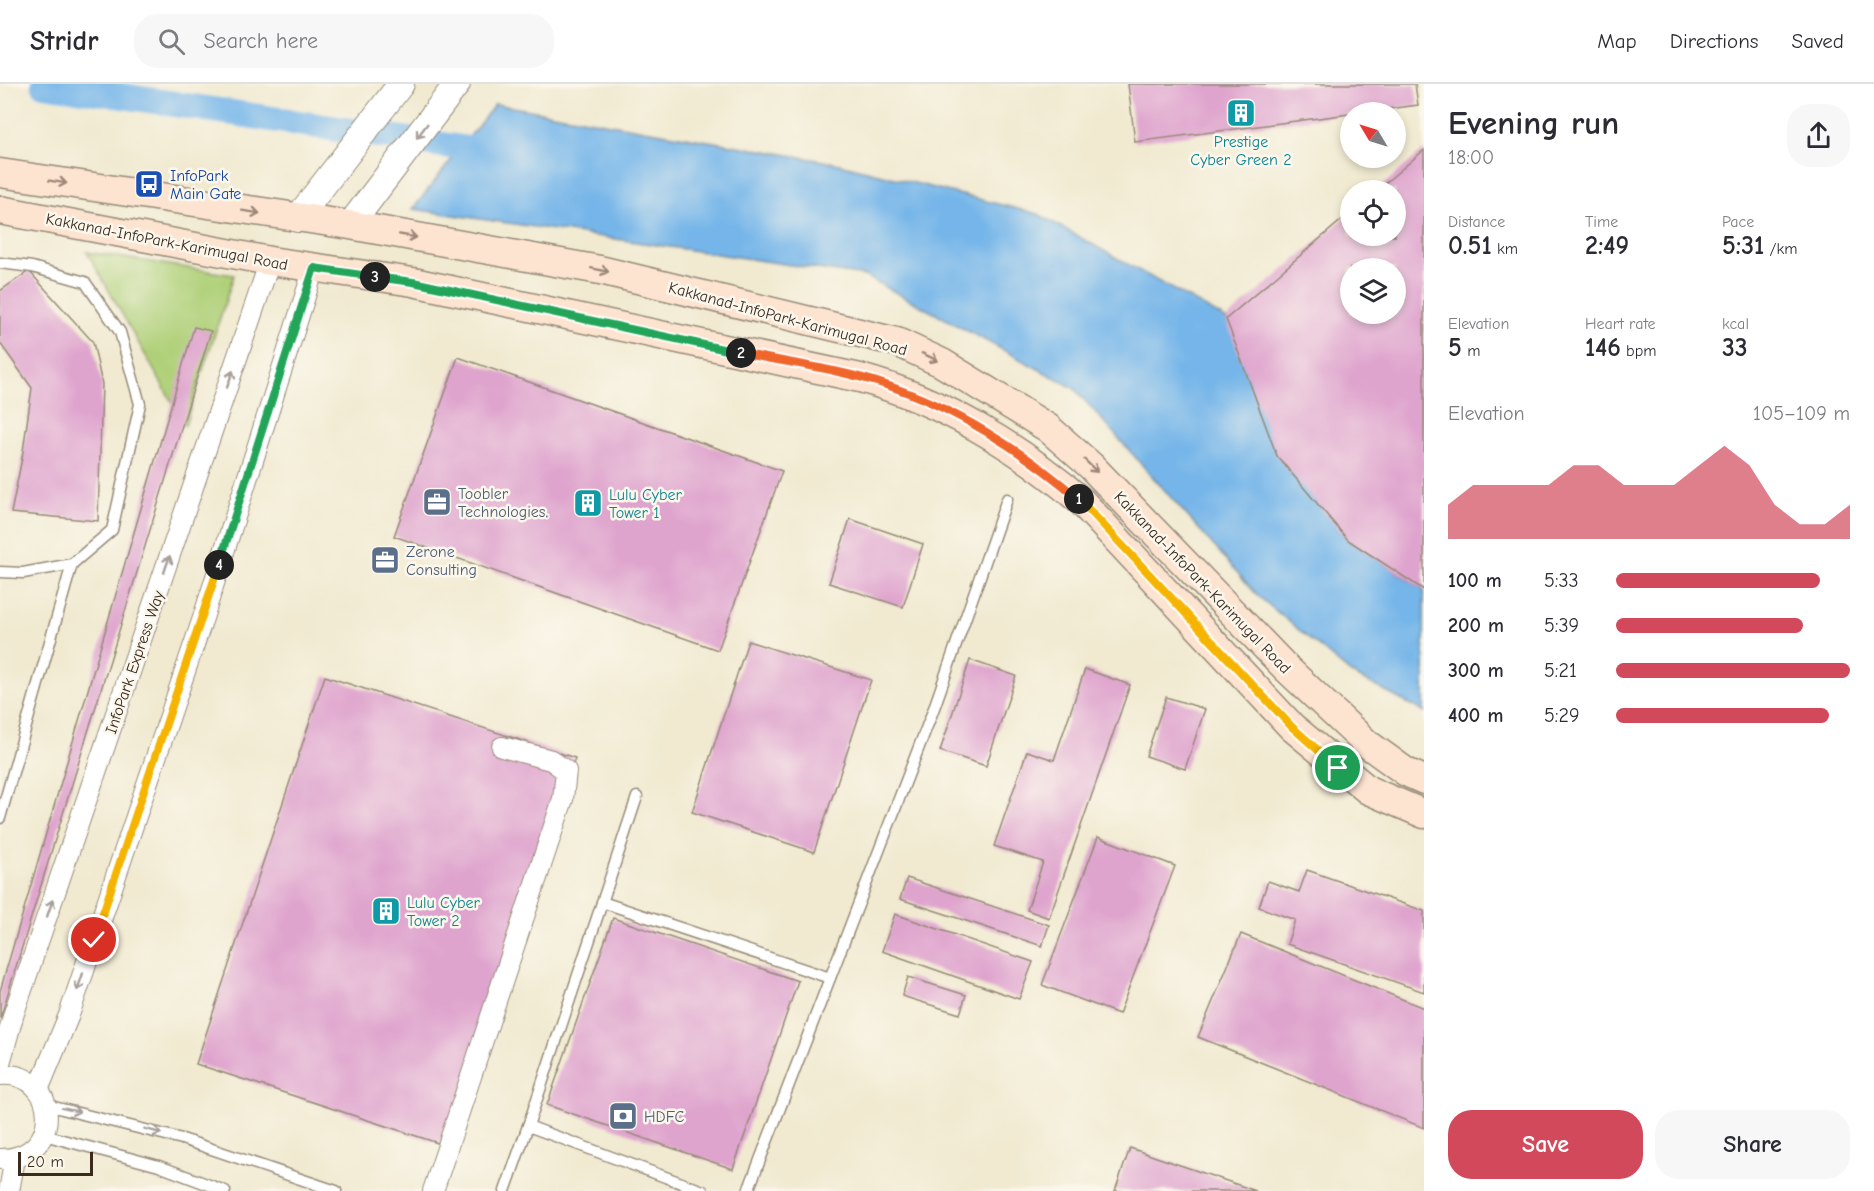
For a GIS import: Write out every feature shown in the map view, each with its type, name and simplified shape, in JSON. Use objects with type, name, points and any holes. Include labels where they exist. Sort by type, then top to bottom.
[{"type":"main road","name":"Kakkanad-InfoPark-Karimugal Road","points":[[0,173],[297,219],[350,225],[600,270],[897,342],[942,363],[1048,428],[1091,466],[1294,676],[1366,743],[1406,772],[1424,780]]},
{"type":"main road","name":"Kakkanad-InfoPark-Karimugal Road","points":[[0,210],[270,261],[413,282],[884,384],[931,405],[988,435],[1048,472],[1082,502],[1292,727],[1368,790],[1424,814]]},
{"type":"street","points":[[297,219],[401,84]]},
{"type":"street","points":[[350,225],[457,84]]},
{"type":"street","name":"InfoPark Express Way","points":[[0,1063],[14,1013],[270,261]]},
{"type":"street","points":[[9,1191],[8,1159],[37,1145],[44,1135],[47,1125],[42,1097],[203,618],[314,268]]},
{"type":"street","points":[[433,1191],[563,798],[566,771],[551,759],[502,747]]},
{"type":"street","points":[[0,1075],[18,1076],[42,1097]]},
{"type":"lane","points":[[0,263],[32,267],[85,282],[120,332],[140,404],[112,530],[72,564],[23,573],[0,572]]},
{"type":"lane","points":[[748,1191],[934,708],[1007,499]]},
{"type":"lane","points":[[0,818],[72,564]]},
{"type":"lane","points":[[505,1191],[637,797]]},
{"type":"lane","points":[[602,902],[830,978]]},
{"type":"lane","points":[[42,1097],[182,1139],[336,1191]]},
{"type":"lane","points":[[528,1126],[703,1191]]},
{"type":"lane","points":[[44,1135],[159,1166],[225,1191]]},
{"type":"green space","points":[[87,252],[234,275],[185,425]]},
{"type":"water","points":[[495,104],[835,163],[1038,214],[1226,319],[1348,540],[1424,590],[1424,712],[1352,674],[1258,596],[1074,388],[865,276],[413,209]]},
{"type":"building","name":"Prestige Cyber Green 2","points":[[1128,84],[1415,84],[1418,105],[1406,107],[1406,102],[1340,102],[1340,115],[1135,142]]},
{"type":"building","points":[[1424,150],[1424,590],[1348,540],[1277,456],[1226,319],[1340,222],[1340,246],[1406,246],[1406,180],[1389,180],[1406,168],[1406,165]]},
{"type":"building","points":[[29,271],[93,342],[102,384],[98,521],[11,513],[32,388],[0,343],[0,291]]},
{"type":"building","points":[[194,327],[211,331],[0,1019],[0,991]]},
{"type":"building","name":"Lulu Cyber Tower 1","points":[[458,357],[782,471],[718,650],[394,536]]},
{"type":"building","points":[[850,519],[923,544],[903,607],[829,583]]},
{"type":"building","points":[[748,641],[871,680],[814,852],[692,812]]},
{"type":"building","points":[[970,660],[1016,676],[986,766],[940,751]]},
{"type":"building","points":[[1085,669],[1130,685],[1049,918],[1027,910],[1043,862],[994,846],[1027,751],[1054,760]]},
{"type":"building","name":"Lulu Cyber Tower 2","points":[[325,676],[575,758],[447,1146],[196,1064]]},
{"type":"building","points":[[1166,697],[1205,709],[1185,769],[1146,756]]},
{"type":"building","points":[[1098,837],[1175,866],[1119,1014],[1042,985]]},
{"type":"building","points":[[1307,870],[1424,911],[1424,992],[1287,944],[1295,920],[1259,907],[1268,881],[1299,892]]},
{"type":"building","points":[[907,878],[1049,925],[1042,946],[900,899]]},
{"type":"building","points":[[895,914],[1033,962],[1019,999],[882,951]]},
{"type":"building","points":[[613,918],[798,981],[733,1169],[547,1105]]},
{"type":"building","points":[[1241,934],[1424,1008],[1424,1128],[1198,1037]]},
{"type":"building","points":[[908,977],[966,995],[960,1014],[902,996]]},
{"type":"building","points":[[1130,1148],[1256,1191],[1115,1191]]},
{"type":"waterway","points":[[44,84],[495,153]]},
{"type":"place","name":"Prestige Cyber Green 2","points":[[1241,113]]},
{"type":"place","name":"InfoPark Main Gate","points":[[149,184]]},
{"type":"place","name":"Toobler Technologies.","points":[[437,502]]},
{"type":"place","name":"Lulu Cyber Tower 1","points":[[588,503]]},
{"type":"place","name":"Zerone Consulting","points":[[385,560]]},
{"type":"place","name":"Lulu Cyber Tower 2","points":[[386,911]]},
{"type":"place","name":"HDFC","points":[[623,1116]]},
{"type":"route","points":[[94,940],[203,618],[314,268],[413,282],[860,378],[884,384],[931,405],[1017,452],[1048,472],[1082,502],[1292,727],[1338,768]]}]
